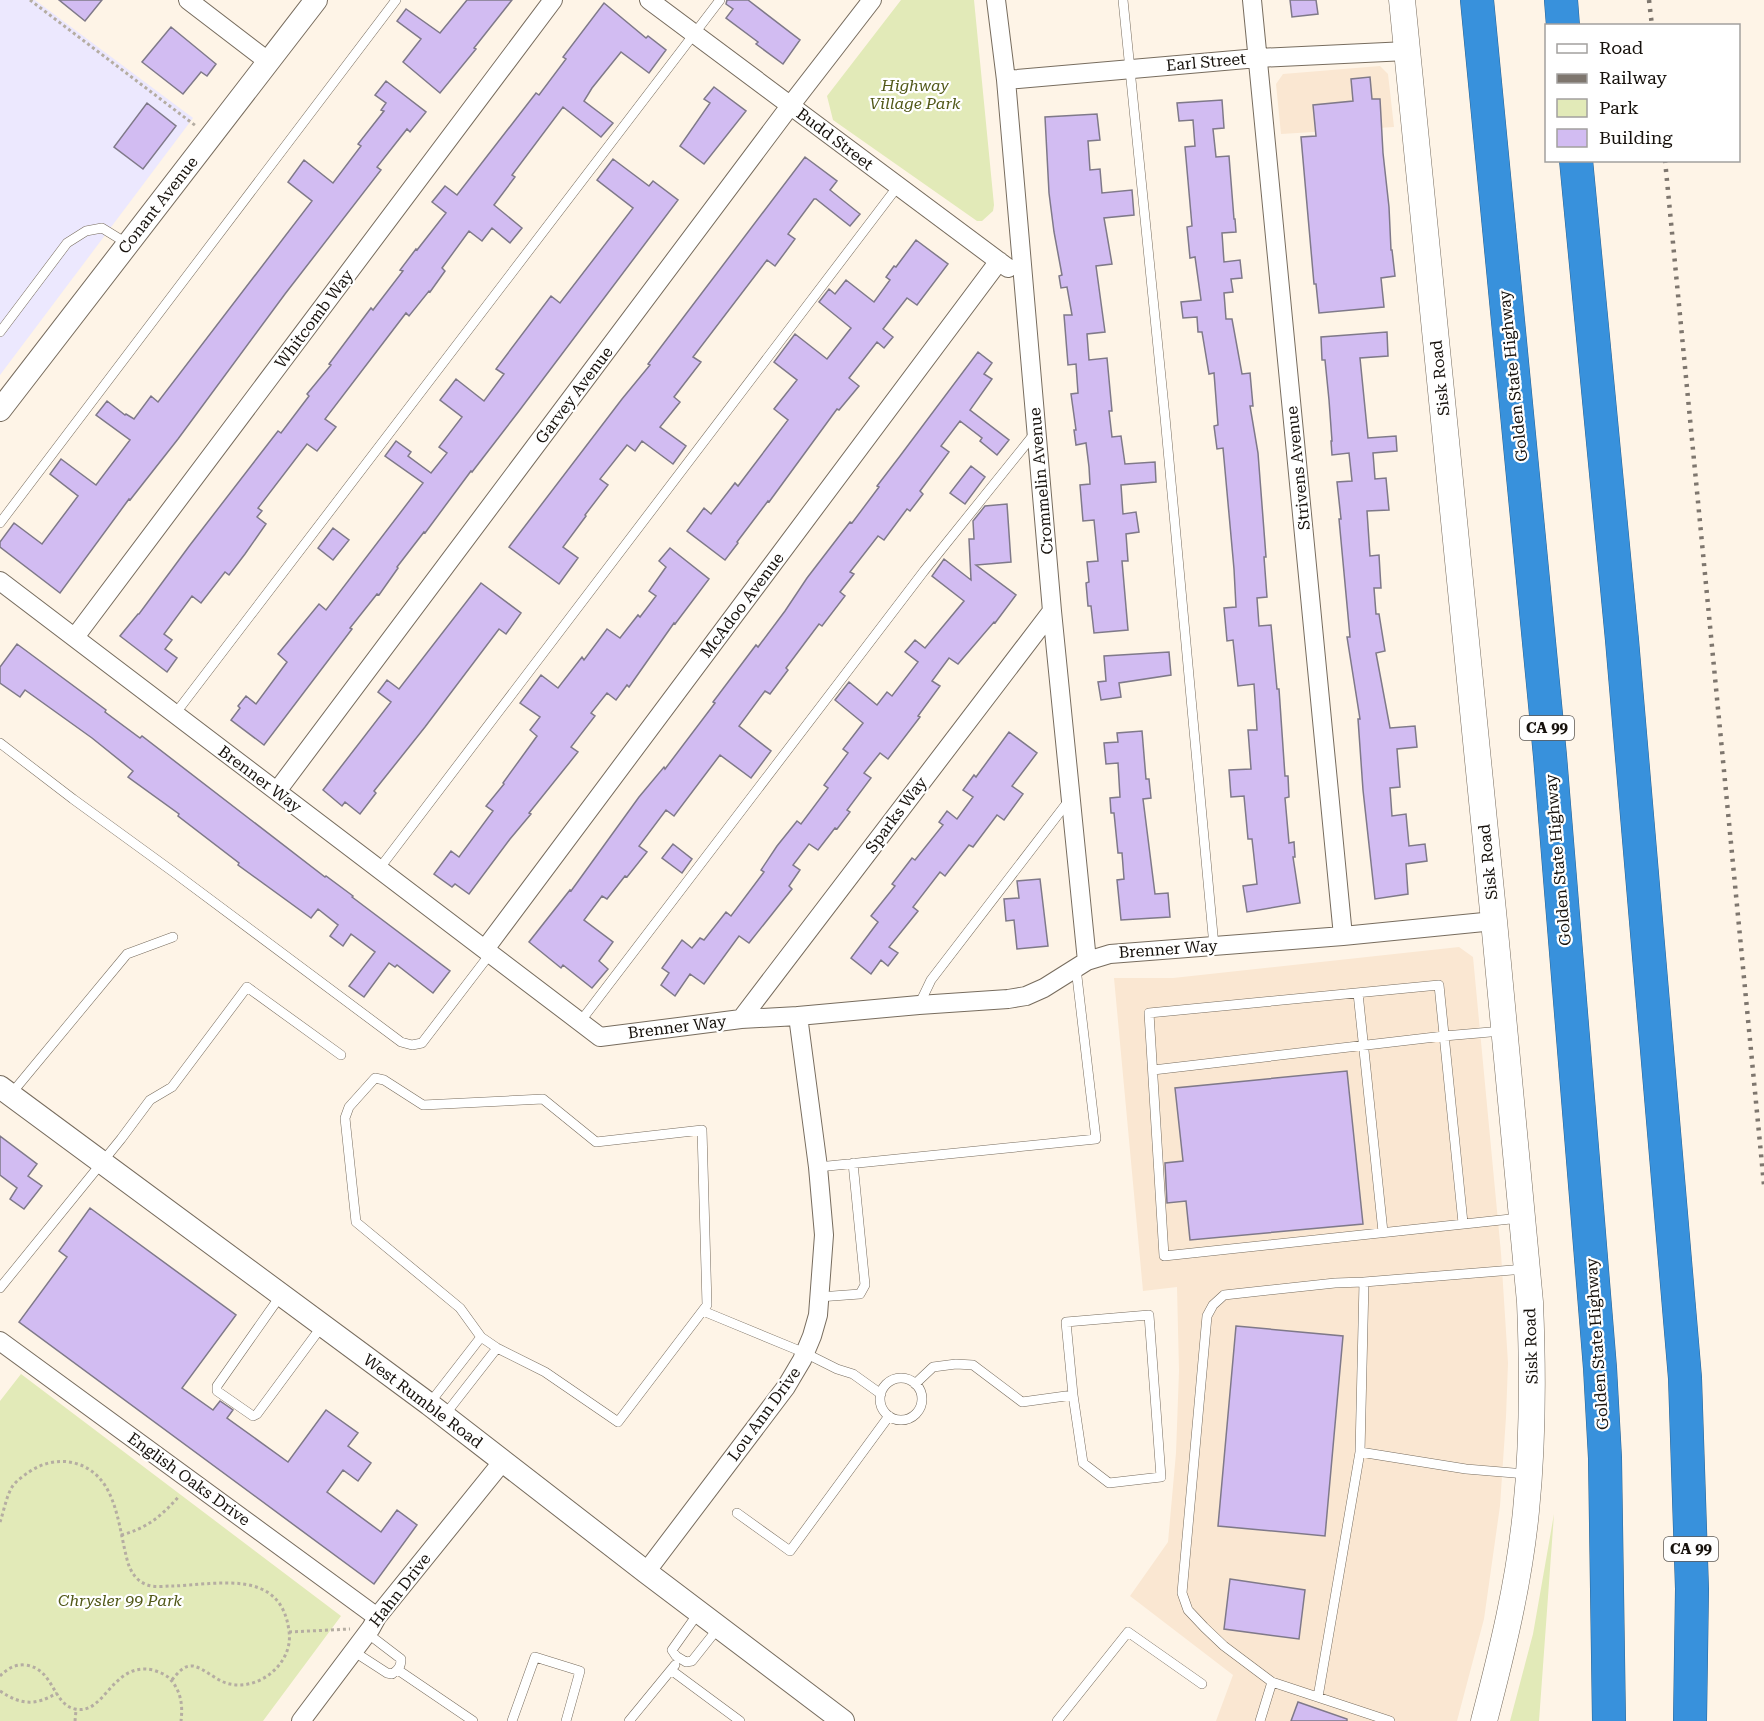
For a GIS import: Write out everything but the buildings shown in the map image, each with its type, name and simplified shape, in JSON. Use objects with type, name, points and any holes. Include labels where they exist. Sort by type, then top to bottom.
[{"type":"highway","name":"Golden State Highway","points":[[1477,0],[1550,756],[1599,1356],[1605,1458],[1610,1721]]},
{"type":"highway","points":[[1561,0],[1563,24]]},
{"type":"highway","name":"CA 99","points":[[1576,162],[1622,640],[1685,1378],[1692,1589],[1690,1721]]},
{"type":"highway","points":[[1685,1378],[1709,1590],[1709,1721]]},
{"type":"highway","points":[[1587,1721],[1605,1458]]},
{"type":"main road","name":"Sisk Road","points":[[1402,0],[1494,921],[1527,1269],[1532,1360],[1530,1474],[1525,1522],[1514,1595],[1484,1721]]},
{"type":"street","points":[[189,0],[269,62]]},
{"type":"street","name":"Conant Avenue","points":[[0,410],[316,0]]},
{"type":"street","name":"Whitcomb Way","points":[[75,637],[553,0]]},
{"type":"street","name":"Budd Street","points":[[649,0],[1022,278]]},
{"type":"street","name":"Garvey Avenue","points":[[277,791],[790,106],[872,0]]},
{"type":"street","name":"Crommelin Avenue","points":[[996,0],[1006,80],[1052,611],[1072,797],[1082,964]]},
{"type":"street","name":"Strivens Avenue","points":[[1252,0],[1343,936]]},
{"type":"street","name":"Earl Street","points":[[1006,80],[1258,58],[1407,51]]},
{"type":"street","name":"McAdoo Avenue","points":[[488,951],[999,261]]},
{"type":"street","name":"Brenner Way","points":[[0,581],[600,1037],[741,1019],[1008,999],[1026,996],[1044,988],[1082,964],[1110,954],[1343,936],[1494,921]]},
{"type":"street","name":"Sparks Way","points":[[741,1019],[1052,611]]},
{"type":"street","name":"Lou Ann Drive","points":[[646,1572],[786,1387],[805,1353],[818,1315],[824,1235],[818,1167],[798,1016]]},
{"type":"street","name":"West Rumble Road","points":[[5,1090],[437,1410],[843,1721]]},
{"type":"street","name":"English Oaks Drive","points":[[0,1341],[377,1617]]},
{"type":"street","name":"Hahn Drive","points":[[301,1721],[353,1651],[358,1631],[377,1617],[503,1461]]},
{"type":"lane","points":[[0,523],[396,0]]},
{"type":"lane","points":[[175,714],[720,0]]},
{"type":"lane","points":[[1123,0],[1214,946]]},
{"type":"lane","points":[[379,869],[898,186]]},
{"type":"lane","points":[[0,332],[67,243],[86,231],[102,228],[128,244]]},
{"type":"lane","points":[[580,1022],[917,580],[1037,430]]},
{"type":"lane","points":[[0,743],[400,1042],[412,1045],[422,1043],[488,951]]},
{"type":"lane","points":[[919,1005],[931,980],[1072,797]]},
{"type":"lane","points":[[5,1090],[128,954],[173,937]]},
{"type":"lane","points":[[818,1167],[1096,1139],[1082,964]]},
{"type":"lane","points":[[1463,1223],[1439,985],[1149,1013],[1164,1256],[1522,1218]]},
{"type":"lane","points":[[0,1288],[150,1100],[172,1087],[247,987],[341,1056]]},
{"type":"lane","points":[[1358,993],[1383,1232]]},
{"type":"lane","points":[[1153,1071],[1444,1036],[1504,1031]]},
{"type":"lane","points":[[375,1078],[384,1080],[423,1105],[543,1100],[596,1142],[702,1130],[707,1305],[618,1422],[545,1372],[497,1348],[481,1337],[460,1308],[356,1222],[345,1118],[349,1107],[375,1078]]},
{"type":"lane","points":[[819,1297],[860,1294],[865,1285],[853,1163]]},
{"type":"lane","points":[[1390,1721],[1272,1682],[1224,1646],[1188,1610],[1182,1593],[1207,1316],[1213,1305],[1224,1295],[1527,1269]]},
{"type":"lane","points":[[1317,1697],[1360,1452],[1364,1282]]},
{"type":"lane","points":[[281,1296],[217,1386],[217,1391],[253,1416],[257,1414],[322,1326]]},
{"type":"lane","points":[[703,1311],[853,1374],[881,1394]]},
{"type":"lane","points":[[1149,1315],[1161,1477],[1109,1483],[1083,1463],[1073,1395],[1066,1322],[1149,1315]]},
{"type":"lane","points":[[437,1410],[481,1337]]},
{"type":"lane","points":[[437,1410],[497,1348]]},
{"type":"lane","points":[[915,1384],[933,1367],[956,1364],[973,1365],[1022,1402],[1073,1395]]},
{"type":"lane","points":[[896,1379],[915,1384],[922,1396],[922,1403],[915,1415],[902,1420],[889,1416],[882,1406],[881,1394],[884,1387],[896,1379]]},
{"type":"lane","points":[[737,1513],[790,1551],[889,1416]]},
{"type":"lane","points":[[1360,1452],[1466,1468],[1530,1474]]},
{"type":"lane","points":[[699,1612],[672,1650],[676,1656],[686,1662],[692,1661],[719,1628]]},
{"type":"lane","points":[[353,1651],[387,1673],[392,1674],[401,1665],[401,1659],[358,1631]]},
{"type":"lane","points":[[1057,1721],[1128,1632],[1202,1684]]},
{"type":"lane","points":[[512,1721],[535,1657],[580,1671],[566,1721]]},
{"type":"lane","points":[[629,1721],[680,1659]]},
{"type":"lane","points":[[398,1670],[473,1721]]},
{"type":"lane","points":[[671,1670],[740,1721]]},
{"type":"lane","points":[[1260,1721],[1272,1682]]},
{"type":"path","points":[[30,0],[211,137]]},
{"type":"path","points":[[0,1522],[12,1487],[21,1477],[45,1463],[59,1460],[73,1462],[87,1468],[105,1486],[113,1503],[131,1571],[144,1584],[161,1587],[236,1582],[251,1584],[264,1590],[279,1604],[290,1632],[288,1650],[274,1671],[263,1679],[240,1685],[227,1684],[192,1666],[185,1667],[171,1681]]},
{"type":"path","points":[[121,1535],[133,1532],[158,1519],[179,1496]]},
{"type":"path","points":[[290,1632],[358,1631]]},
{"type":"path","points":[[0,1676],[12,1667],[21,1665],[38,1670],[45,1675],[69,1707],[76,1710],[97,1702],[115,1682],[129,1672],[150,1670],[160,1672],[171,1681],[180,1696],[183,1709],[181,1721]]},
{"type":"path","points":[[0,1691],[22,1703],[40,1701],[57,1693]]},
{"type":"path","points":[[75,1721],[76,1710]]},
{"type":"shaded area","points":[[0,0],[35,0],[193,118],[0,375]]},
{"type":"shaded area","points":[[1380,66],[1388,74],[1394,127],[1281,134],[1276,84],[1283,74]]},
{"type":"shaded area","points":[[1459,947],[1473,957],[1501,1253],[1508,1363],[1500,1506],[1484,1619],[1457,1721],[1216,1721],[1233,1675],[1130,1596],[1168,1542],[1176,1453],[1179,1371],[1177,1287],[1143,1291],[1114,978],[1173,978]]},
{"type":"green space","name":"Highway Village Park","points":[[901,0],[974,0],[994,205],[993,211],[982,221],[977,221],[833,120],[827,96]]},
{"type":"green space","name":"Chrysler 99 Park","points":[[21,1374],[341,1616],[263,1721],[0,1721],[0,1401]]},
{"type":"green space","points":[[1554,1514],[1539,1721],[1510,1721],[1533,1634]]},
{"type":"railway","points":[[1649,0],[1652,24]]},
{"type":"railway","points":[[1665,162],[1764,1185]]}]
